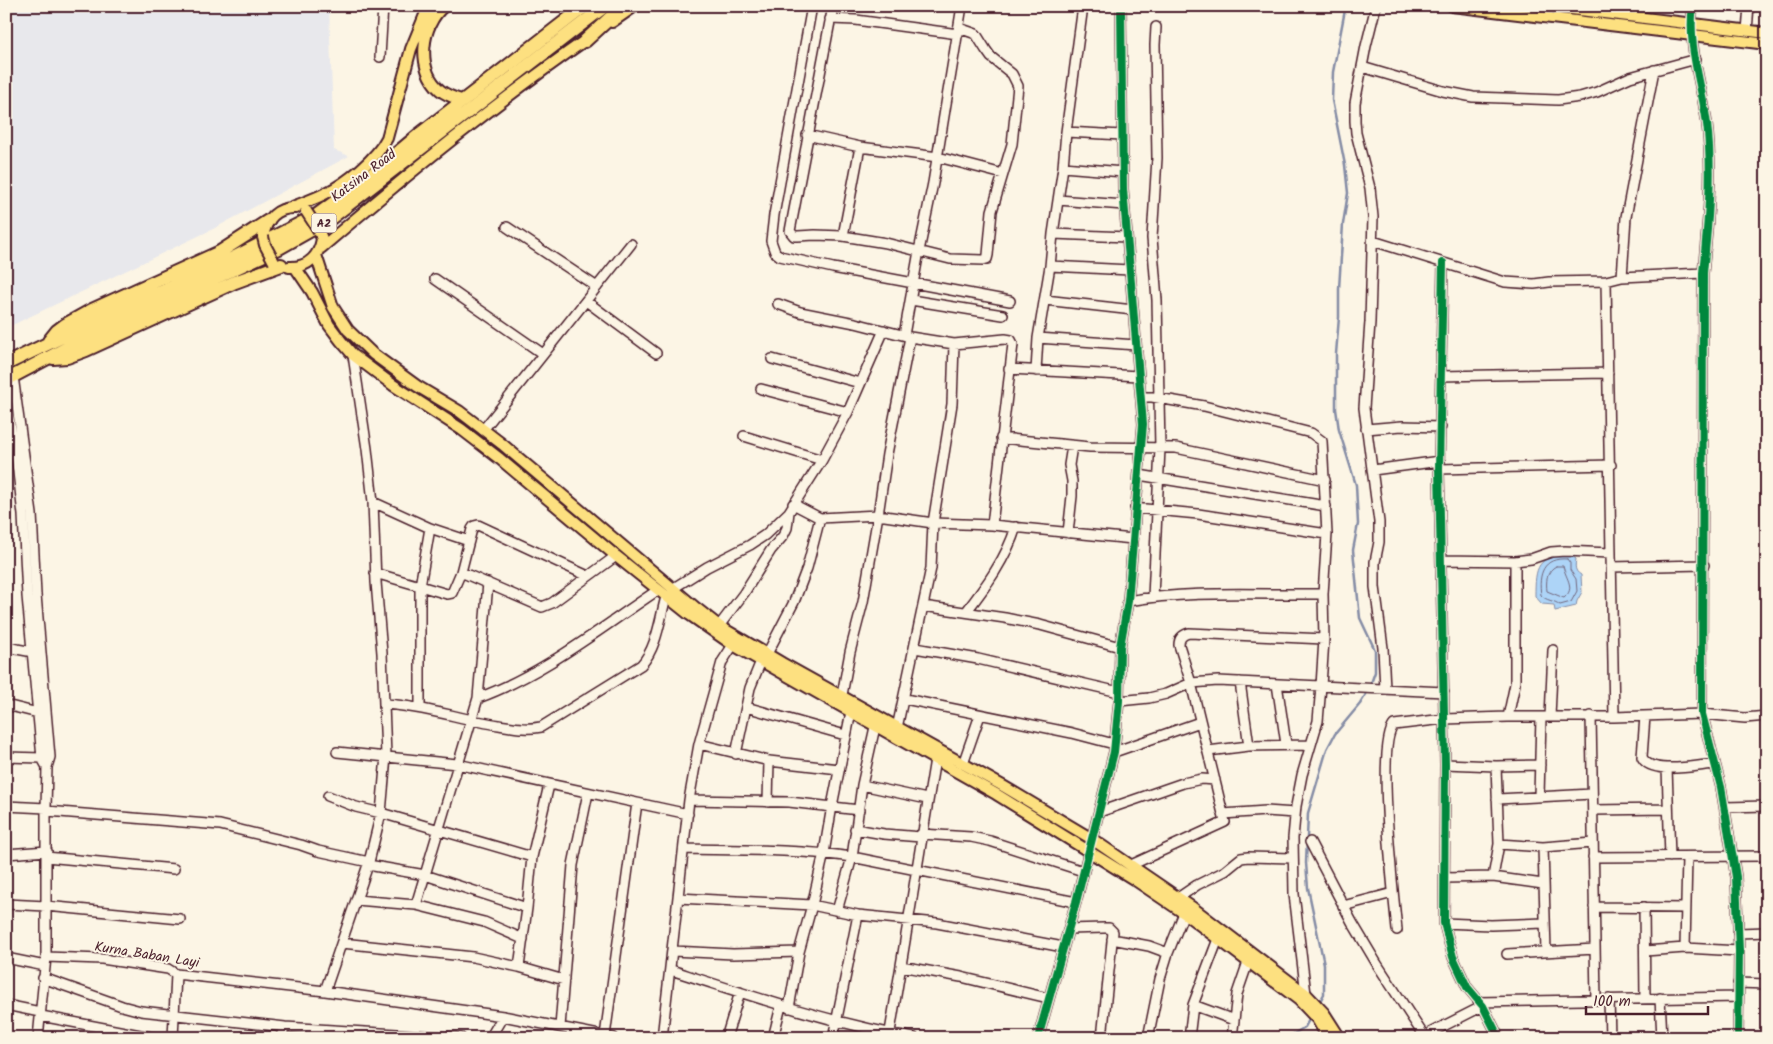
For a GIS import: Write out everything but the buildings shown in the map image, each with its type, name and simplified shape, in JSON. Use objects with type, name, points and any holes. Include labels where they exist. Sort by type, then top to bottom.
[{"type":"highway","name":"Katsina Road","points":[[10,378],[45,352],[101,318],[215,266],[316,215],[365,180],[585,6]]},
{"type":"highway","name":"Katsina Road","points":[[6,364],[45,352],[171,298],[279,248],[327,221],[605,6]]},
{"type":"highway","points":[[585,41],[623,6]]},
{"type":"highway","points":[[268,220],[220,252],[92,310],[65,325],[57,331],[45,352],[68,357],[278,263]]},
{"type":"main road","points":[[431,6],[417,34],[383,147],[358,170],[328,192],[274,214],[268,220],[264,228],[263,237],[265,245],[278,263],[295,267],[311,261],[319,251],[416,167],[635,6]]},
{"type":"main road","points":[[444,6],[431,21],[423,52],[433,82],[446,94],[464,101]]},
{"type":"main road","points":[[1452,6],[1767,44]]},
{"type":"main road","points":[[1547,6],[1767,34]]},
{"type":"main road","points":[[290,208],[306,211],[319,231],[322,239],[319,251],[333,307],[348,330],[372,354],[410,381],[459,411],[528,466],[665,592],[715,634],[733,645],[764,657],[842,695],[1092,838],[1178,898],[1306,994],[1311,1005],[1340,1038]]},
{"type":"main road","points":[[295,267],[312,292],[329,324],[341,342],[353,355],[500,459],[616,556],[665,592],[875,727],[935,759],[1088,850],[1184,914],[1281,986],[1311,1005]]},
{"type":"main road","points":[[1320,1016],[1328,1038]]},
{"type":"street","points":[[380,56],[383,6]]},
{"type":"street","points":[[812,6],[774,215],[772,248],[780,256],[833,268],[1010,301]]},
{"type":"street","points":[[830,19],[856,20],[976,34],[991,57],[1012,74],[1018,86],[1012,144],[992,211],[987,259],[950,258],[919,250],[843,236],[794,236],[790,231],[807,135],[830,19],[833,6]]},
{"type":"street","points":[[842,695],[850,652],[863,602],[907,336],[913,282],[938,157],[962,6]]},
{"type":"street","points":[[1036,371],[1038,338],[1050,266],[1083,6]]},
{"type":"street","points":[[1038,1038],[1076,902],[1114,748],[1119,697],[1120,648],[1128,601],[1141,449],[1143,424],[1124,205],[1121,6]]},
{"type":"street","points":[[1376,6],[1355,102],[1355,121],[1370,188],[1373,217],[1370,322],[1364,395],[1366,428],[1373,470],[1378,522],[1375,587],[1383,648],[1376,689]]},
{"type":"street","points":[[1693,6],[1690,24],[1707,124],[1710,157],[1704,273],[1702,714],[1725,807],[1734,857],[1738,893],[1738,1038]]},
{"type":"street","points":[[1746,31],[1749,6]]},
{"type":"street","points":[[1153,597],[1160,448],[1160,398],[1152,238],[1157,158],[1156,28]]},
{"type":"street","points":[[1362,67],[1443,91],[1472,97],[1558,100],[1597,92],[1630,77],[1696,59]]},
{"type":"street","points":[[1622,277],[1626,216],[1654,70]]},
{"type":"street","points":[[1066,132],[1122,134]]},
{"type":"street","points":[[807,135],[860,147],[938,157],[1003,174]]},
{"type":"street","points":[[843,236],[860,147]]},
{"type":"street","points":[[785,157],[803,160]]},
{"type":"street","points":[[1063,167],[1123,172]]},
{"type":"street","points":[[1058,200],[1124,205]]},
{"type":"street","points":[[507,227],[597,287]]},
{"type":"street","points":[[1053,234],[1127,236]]},
{"type":"street","points":[[1373,241],[1505,282],[1534,284],[1606,281],[1622,277],[1704,273]]},
{"type":"street","points":[[483,430],[631,244]]},
{"type":"street","points":[[1443,263],[1440,465],[1445,764],[1444,923],[1453,956],[1467,987],[1481,1004],[1499,1038]]},
{"type":"street","points":[[1050,266],[1130,270]]},
{"type":"street","points":[[435,279],[543,354]]},
{"type":"street","points":[[1606,281],[1611,465],[1610,553],[1614,717]]},
{"type":"street","points":[[911,300],[1003,315]]},
{"type":"street","points":[[1044,300],[1133,310]]},
{"type":"street","points":[[586,301],[656,353]]},
{"type":"street","points":[[778,304],[807,314],[907,336],[954,344],[1011,340],[1013,344],[992,525]]},
{"type":"street","points":[[478,698],[514,683],[707,567],[736,554],[760,539],[791,508],[822,460],[848,412],[884,330]]},
{"type":"street","points":[[1038,338],[1136,345]]},
{"type":"street","points":[[897,728],[905,699],[931,568],[933,523],[952,404],[954,344]]},
{"type":"street","points":[[325,990],[369,864],[381,813],[386,756],[375,573],[373,502],[353,355]]},
{"type":"street","points":[[772,359],[860,384]]},
{"type":"street","points":[[1009,369],[1139,376]]},
{"type":"street","points":[[1440,376],[1608,373]]},
{"type":"street","points":[[10,378],[34,531],[36,595],[50,757],[45,762]]},
{"type":"street","points":[[761,389],[848,412]]},
{"type":"street","points":[[1141,397],[1160,398],[1204,406],[1311,432],[1322,441],[1327,534],[1323,594],[1322,686],[1318,722],[1302,775],[1295,813],[1292,858],[1294,894],[1306,994]]},
{"type":"street","points":[[6,402],[16,455],[23,515],[27,596],[34,652],[38,713],[45,762],[45,962],[38,1038]]},
{"type":"street","points":[[1366,428],[1402,426],[1441,427]]},
{"type":"street","points":[[744,436],[822,460]]},
{"type":"street","points":[[1001,438],[1072,446],[1141,449],[1176,448],[1325,480]]},
{"type":"street","points":[[1068,533],[1072,496],[1069,464],[1072,446]]},
{"type":"street","points":[[1373,470],[1440,465],[1611,465]]},
{"type":"street","points":[[1138,475],[1326,506]]},
{"type":"street","points":[[373,502],[430,528],[469,542]]},
{"type":"street","points":[[791,508],[820,518],[878,515],[933,523],[992,525],[1133,539]]},
{"type":"street","points":[[719,626],[744,593],[771,550],[783,536],[787,528],[791,508]]},
{"type":"street","points":[[1135,508],[1198,514],[1327,534]]},
{"type":"street","points":[[736,754],[750,688],[764,657],[794,602],[807,568],[820,518]]},
{"type":"street","points":[[375,573],[450,594],[454,591],[461,572],[474,526],[478,526],[588,576]]},
{"type":"street","points":[[966,612],[989,581],[1008,547],[1016,527]]},
{"type":"street","points":[[420,707],[420,586],[430,528]]},
{"type":"street","points":[[760,539],[771,550]]},
{"type":"street","points":[[1441,560],[1531,559],[1551,552],[1566,551],[1610,553]]},
{"type":"street","points":[[461,572],[542,607],[552,603],[616,556]]},
{"type":"street","points":[[1508,717],[1515,684],[1515,560]]},
{"type":"street","points":[[1611,567],[1704,565]]},
{"type":"street","points":[[416,905],[478,698],[488,583]]},
{"type":"street","points":[[384,704],[420,707],[472,720],[530,729],[541,727],[641,665],[653,645],[665,592]]},
{"type":"street","points":[[1128,601],[1153,597],[1200,595],[1323,594]]},
{"type":"street","points":[[923,606],[1040,625],[1120,648]]},
{"type":"street","points":[[1131,865],[1225,822],[1191,683],[1179,645],[1179,640],[1182,636],[1189,632],[1324,639]]},
{"type":"street","points":[[662,1038],[688,814],[699,744],[722,662],[733,645]]},
{"type":"street","points":[[6,647],[34,652]]},
{"type":"street","points":[[915,648],[978,659],[1119,697],[1150,698],[1166,694],[1191,683],[1240,682],[1444,692]]},
{"type":"street","points":[[1539,796],[1540,765],[1553,650]]},
{"type":"street","points":[[1240,682],[1249,746]]},
{"type":"street","points":[[1277,684],[1286,744]]},
{"type":"street","points":[[905,699],[1072,733],[1114,748],[1200,722]]},
{"type":"street","points":[[6,705],[38,713]]},
{"type":"street","points":[[746,707],[845,735]]},
{"type":"street","points":[[773,1038],[785,1007],[812,905],[851,712]]},
{"type":"street","points":[[1396,930],[1387,815],[1387,757],[1390,731],[1394,725],[1444,719],[1508,717],[1614,717],[1702,714],[1745,718],[1767,716]]},
{"type":"street","points":[[963,764],[980,715]]},
{"type":"street","points":[[1591,716],[1596,1000]]},
{"type":"street","points":[[1644,716],[1642,757],[1648,765],[1667,768],[1715,764]]},
{"type":"street","points":[[837,911],[852,856],[862,785],[875,727]]},
{"type":"street","points":[[699,744],[769,761],[839,769]]},
{"type":"street","points":[[1208,751],[1249,746],[1311,745]]},
{"type":"street","points":[[337,752],[457,764],[688,814]]},
{"type":"street","points":[[6,757],[45,762]]},
{"type":"street","points":[[889,1036],[935,759]]},
{"type":"street","points":[[768,802],[769,761]]},
{"type":"street","points":[[1445,764],[1540,765]]},
{"type":"street","points":[[1493,877],[1499,844],[1496,766]]},
{"type":"street","points":[[1667,768],[1670,857]]},
{"type":"street","points":[[1099,812],[1183,783],[1202,779],[1215,780]]},
{"type":"street","points":[[519,967],[532,857],[549,785]]},
{"type":"street","points":[[862,785],[927,800]]},
{"type":"street","points":[[560,1027],[573,865],[588,793]]},
{"type":"street","points":[[1497,799],[1592,794]]},
{"type":"street","points":[[328,796],[356,807],[532,857]]},
{"type":"street","points":[[690,800],[789,802],[859,810]]},
{"type":"street","points":[[609,1037],[637,803]]},
{"type":"street","points":[[6,806],[220,825],[301,844],[318,851],[369,864],[425,875],[527,908]]},
{"type":"street","points":[[1725,807],[1767,806]]},
{"type":"street","points":[[1592,810],[1668,809]]},
{"type":"street","points":[[1223,814],[1266,811],[1295,813]]},
{"type":"street","points":[[856,829],[884,834],[971,837],[990,840],[1083,871]]},
{"type":"street","points":[[1310,842],[1343,906],[1377,964],[1426,1036],[1481,1004],[1738,997]]},
{"type":"street","points":[[1499,844],[1543,847],[1593,843]]},
{"type":"street","points":[[1543,847],[1546,952]]},
{"type":"street","points":[[684,849],[790,850],[852,856],[1076,902]]},
{"type":"street","points":[[6,854],[46,854],[174,869]]},
{"type":"street","points":[[1593,857],[1767,856]]},
{"type":"street","points":[[1685,948],[1686,857]]},
{"type":"street","points":[[1178,898],[1197,884],[1225,871],[1241,858],[1292,858]]},
{"type":"street","points":[[1444,878],[1493,877],[1543,884]]},
{"type":"street","points":[[1343,906],[1393,893]]},
{"type":"street","points":[[678,898],[812,905],[858,915],[907,921],[937,922],[1064,947]]},
{"type":"street","points":[[356,900],[416,905],[484,922],[523,938]]},
{"type":"street","points":[[6,904],[180,919]]},
{"type":"street","points":[[1594,907],[1685,908]]},
{"type":"street","points":[[1644,907],[1645,999]]},
{"type":"street","points":[[1148,1038],[1160,979],[1168,953],[1184,914]]},
{"type":"street","points":[[833,1038],[858,915]]},
{"type":"street","points":[[1444,923],[1544,923]]},
{"type":"street","points":[[1069,928],[1109,928],[1113,932],[1102,1038]]},
{"type":"street","points":[[1738,933],[1767,932]]},
{"type":"street","points":[[1112,939],[1149,946],[1168,953]]},
{"type":"street","points":[[1189,1038],[1193,1005],[1218,939]]},
{"type":"street","points":[[342,943],[473,957],[519,967],[564,980]]},
{"type":"street","points":[[1645,951],[1685,948],[1739,951]]},
{"type":"street","points":[[1507,954],[1595,949]]},
{"type":"street","points":[[673,950],[733,954],[799,952]]},
{"type":"street","name":"Kurna Baban Layi","points":[[6,958],[45,962],[102,959],[168,969],[176,974],[325,990],[503,1016],[609,1037]]},
{"type":"street","points":[[1232,1038],[1237,994],[1248,962]]},
{"type":"street","points":[[900,966],[961,977],[1048,998]]},
{"type":"street","points":[[671,970],[785,1007],[889,1036],[914,1038]]},
{"type":"street","points":[[173,1038],[176,974]]},
{"type":"street","points":[[43,978],[130,1009],[285,1027],[461,1038]]},
{"type":"street","points":[[1738,983],[1767,984]]},
{"type":"street","points":[[726,1038],[740,992]]},
{"type":"street","points":[[1660,998],[1662,1038]]},
{"type":"street","points":[[1609,1000],[1610,1038]]},
{"type":"street","points":[[6,1005],[156,1038]]},
{"type":"street","points":[[1193,1005],[1234,1020]]},
{"type":"street","points":[[490,1038],[503,1016]]},
{"type":"street","points":[[280,1038],[285,1027]]},
{"type":"shaded area","points":[[6,6],[329,6],[334,150],[349,156],[213,229],[6,328]]},
{"type":"water","points":[[1569,554],[1576,559],[1577,572],[1581,575],[1582,592],[1576,606],[1555,611],[1554,605],[1542,604],[1535,596],[1537,570],[1550,557]]},
{"type":"waterway","points":[[1345,10],[1333,72],[1332,100],[1345,165],[1348,193],[1343,224],[1339,289],[1336,409],[1339,430],[1356,485],[1358,524],[1353,550],[1360,618],[1375,650],[1375,672],[1370,686]]},
{"type":"waterway","points":[[1319,1003],[1324,994],[1324,964],[1308,888],[1306,863],[1308,813],[1327,749],[1335,734],[1360,704],[1368,691]]},
{"type":"waterway","points":[[1287,1038],[1305,1027],[1311,1016]]},
{"type":"cycle path","points":[[1038,1038],[1076,902],[1114,752],[1119,701],[1120,647],[1128,601],[1143,424],[1123,189],[1121,6]]},
{"type":"cycle path","points":[[1693,6],[1693,50],[1705,109],[1710,161],[1703,273],[1702,714],[1721,787],[1736,877],[1739,951],[1738,1038]]},
{"type":"cycle path","points":[[1443,263],[1439,469],[1445,764],[1444,923],[1453,957],[1467,987],[1483,1006],[1499,1038]]}]
